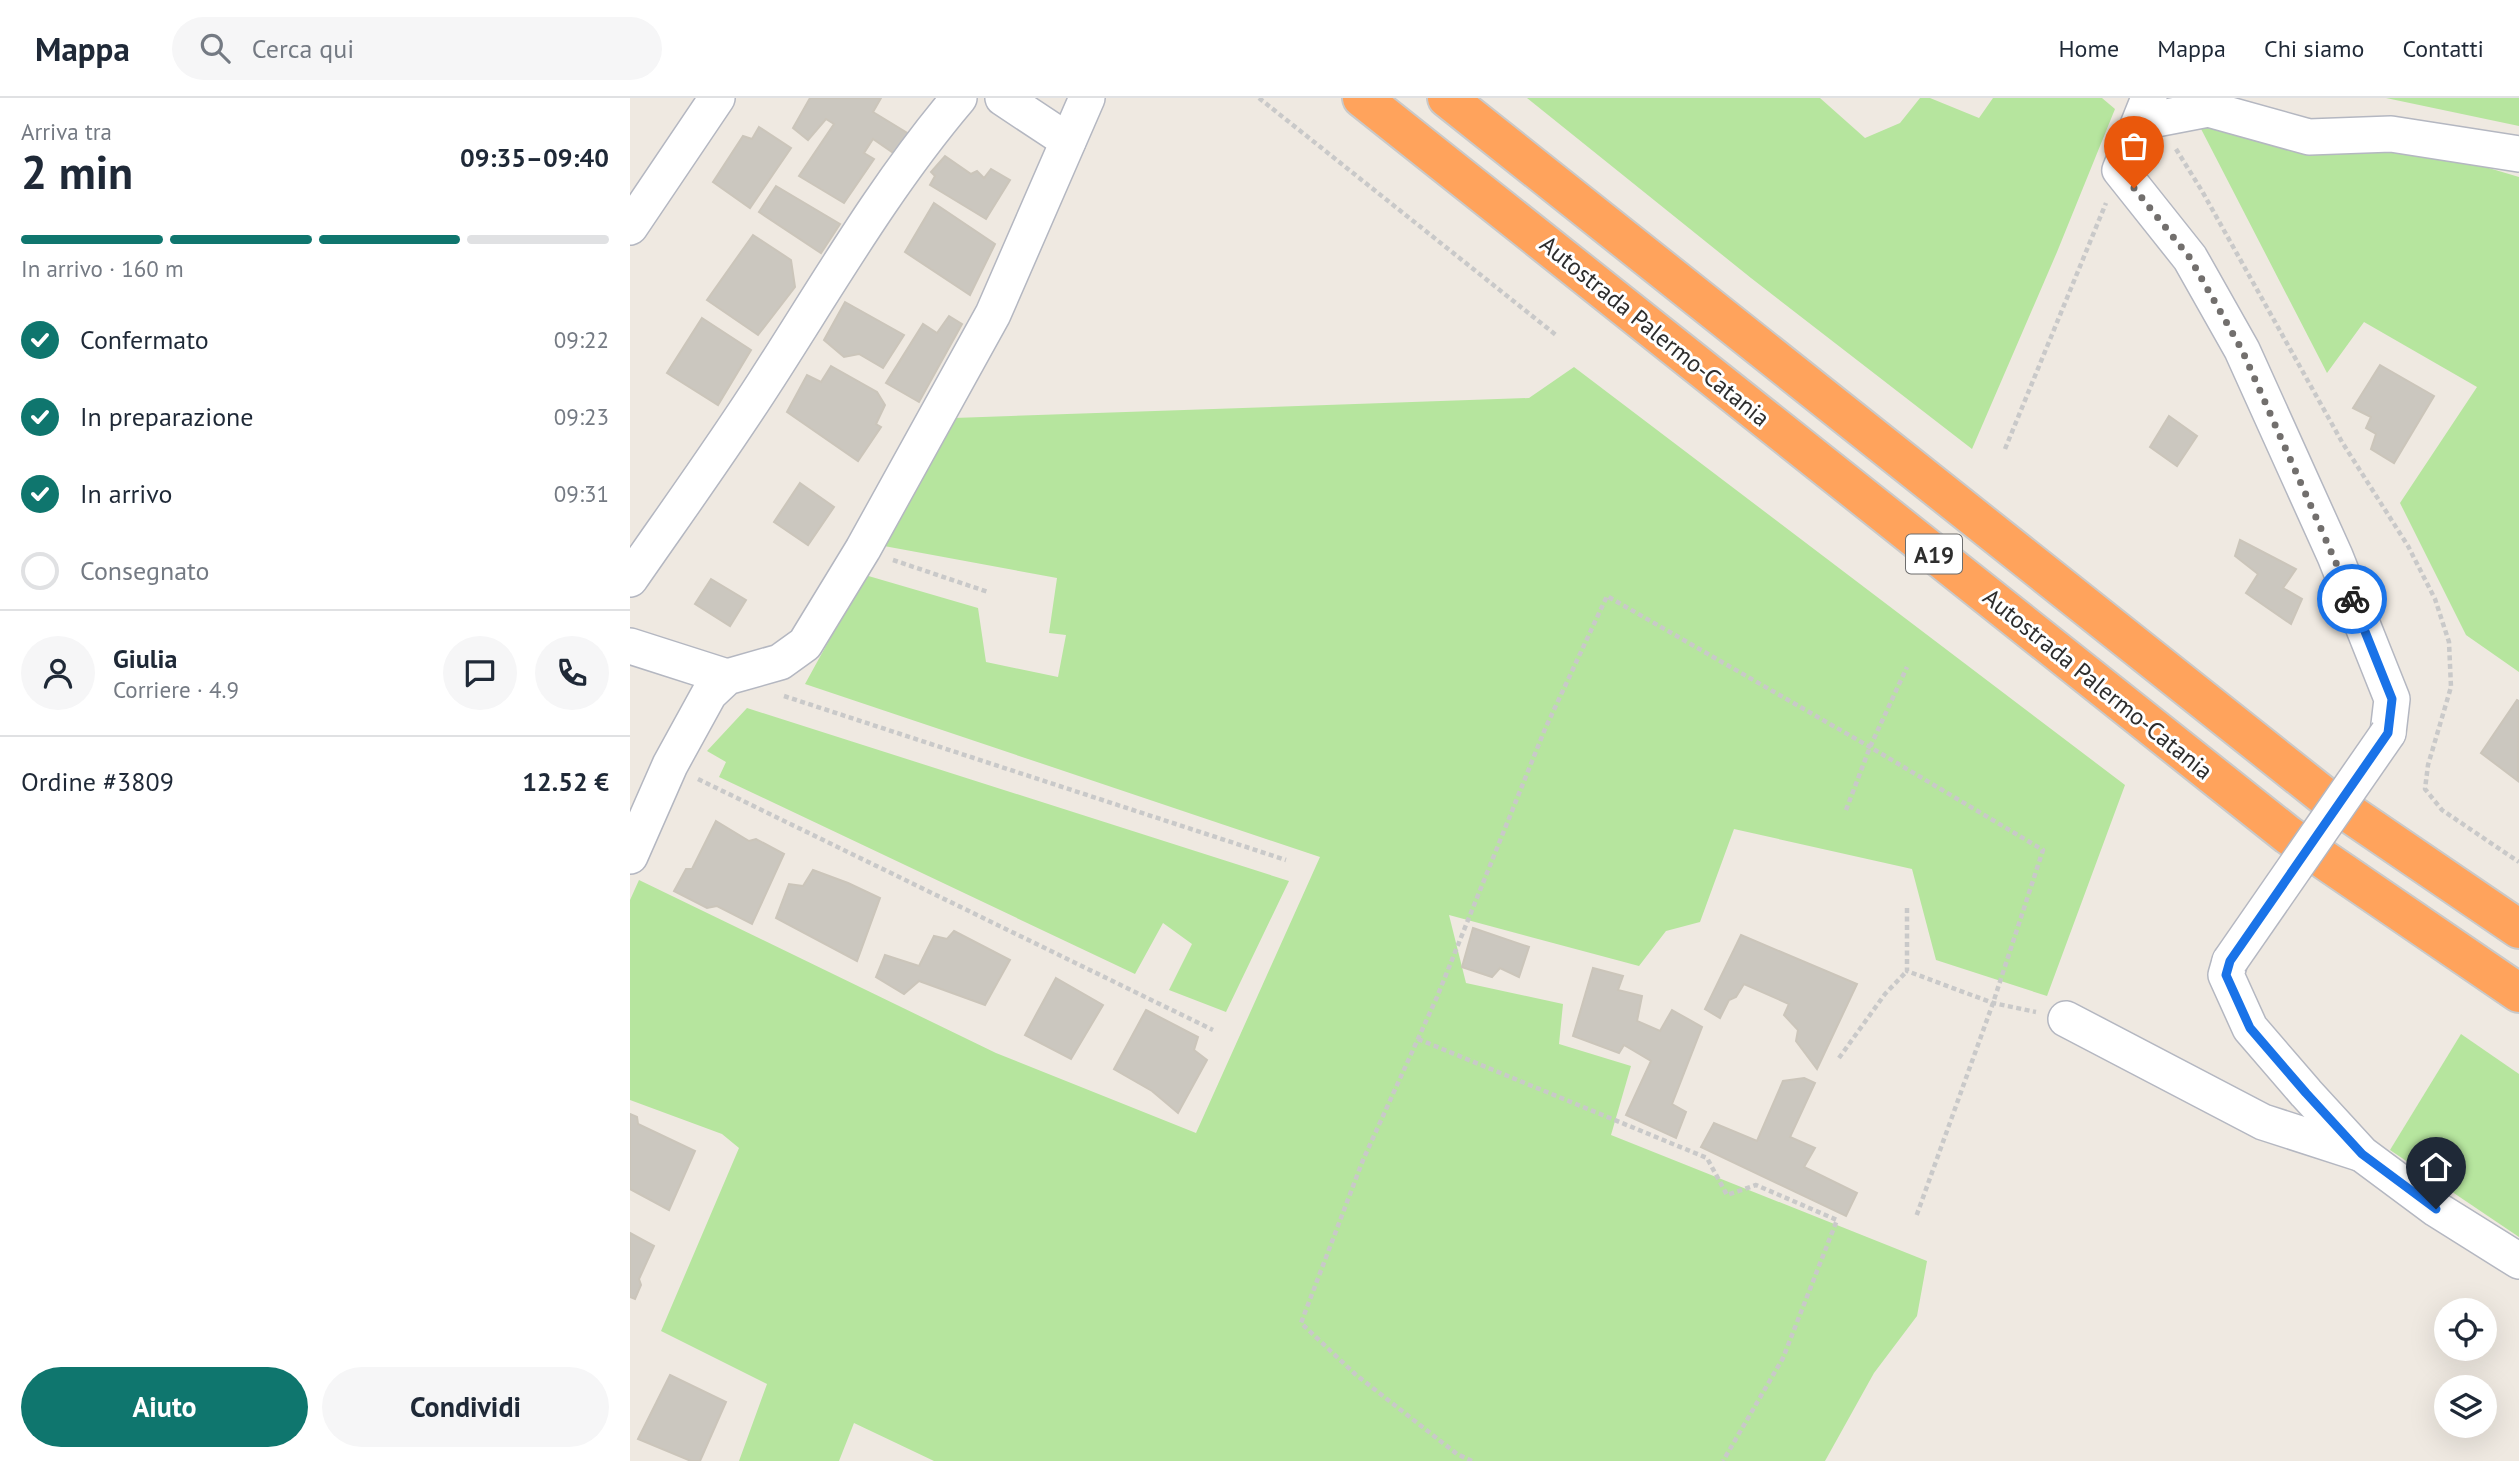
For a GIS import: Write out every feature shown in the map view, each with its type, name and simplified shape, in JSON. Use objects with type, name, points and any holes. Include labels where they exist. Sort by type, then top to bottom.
[{"type":"highway","name":"Autostrada Palermo-Catania","points":[[1362,98],[2288,835],[2519,993]]},
{"type":"highway","name":"A19","points":[[1447,98],[2324,796],[2519,929]]},
{"type":"street","points":[[630,228],[717,98]]},
{"type":"street","points":[[630,579],[764,385],[860,233],[930,132],[959,98]]},
{"type":"street","points":[[1003,98],[1068,141]]},
{"type":"street","points":[[630,856],[670,765],[709,694],[727,677],[780,662],[805,644],[863,549],[993,314],[1087,98]]},
{"type":"street","points":[[2519,155],[2391,134],[2309,137],[2208,109],[2153,108],[2120,170],[2190,258],[2242,350],[2335,556],[2392,699],[2388,733],[2230,961],[2226,975],[2250,1028],[2362,1154],[2436,1209],[2519,1261]]},
{"type":"street","points":[[630,646],[727,677]]},
{"type":"street","points":[[2066,1019],[2263,1122],[2362,1154]]},
{"type":"path","points":[[1259,98],[1556,335]]},
{"type":"path","points":[[2153,108],[2342,442],[2408,546],[2435,599],[2449,642],[2451,687],[2428,765],[2425,789],[2442,810],[2519,862]]},
{"type":"path","points":[[2005,449],[2120,170]]},
{"type":"path","points":[[863,549],[988,592]]},
{"type":"path","points":[[1472,1461],[1457,1454],[1355,1374],[1301,1323],[1363,1160],[1437,997],[1545,729],[1607,596],[2043,850],[1993,1003],[1916,1217]]},
{"type":"path","points":[[1846,810],[1870,747],[1906,667]]},
{"type":"path","points":[[779,694],[1286,860]]},
{"type":"path","points":[[670,765],[1213,1030]]},
{"type":"path","points":[[1839,1058],[1885,994],[1907,971],[1907,908]]},
{"type":"path","points":[[1907,971],[1993,1003],[2066,1019]]},
{"type":"path","points":[[1418,1039],[1707,1158],[1727,1195],[1756,1185],[1837,1220],[1783,1358],[1723,1461]]},
{"type":"green space","points":[[1527,98],[1820,98],[1865,138],[1900,123],[1920,98],[1930,98],[1979,118],[1993,98],[2102,98],[2115,109],[1972,449],[1751,278]]},
{"type":"green space","points":[[2386,98],[2519,98],[2519,126]]},
{"type":"green space","points":[[2199,125],[2455,158],[2519,177],[2519,672],[2466,635],[2400,503],[2477,387],[2364,322],[2327,373]]},
{"type":"green space","points":[[1574,367],[2125,785],[2047,996],[1936,960],[1912,869],[1734,829],[1700,922],[1666,931],[1639,966],[1449,915],[1466,983],[1563,1004],[1559,1044],[1631,1066],[1611,1135],[1927,1261],[1917,1316],[1874,1373],[1825,1461],[934,1461],[854,1423],[839,1461],[739,1461],[767,1384],[661,1331],[739,1148],[722,1134],[630,1100],[630,900],[639,880],[996,1053],[1196,1133],[1320,857],[805,684],[865,575],[978,608],[986,662],[1058,677],[1066,635],[1049,633],[1057,578],[884,546],[954,418],[1529,398]]},
{"type":"green space","points":[[747,708],[1289,881],[1226,1012],[1169,990],[1192,944],[1163,923],[1135,974],[719,777],[726,762],[707,751]]},
{"type":"green space","points":[[2461,1034],[2519,1074],[2519,1237],[2390,1150]]},
{"type":"building","points":[[810,98],[881,98],[873,112],[909,134],[895,154],[873,139],[864,153],[874,159],[844,203],[799,176],[834,124],[826,119],[808,140],[793,128]]},
{"type":"building","points":[[759,127],[791,148],[750,208],[713,182],[743,136],[752,139]]},
{"type":"building","points":[[945,156],[971,174],[977,171],[984,178],[991,169],[1010,180],[986,219],[930,185],[935,176],[931,172]]},
{"type":"building","points":[[776,186],[840,224],[821,253],[759,212]]},
{"type":"building","points":[[934,203],[995,244],[970,295],[905,252]]},
{"type":"building","points":[[753,235],[791,260],[795,287],[758,335],[707,300]]},
{"type":"building","points":[[845,302],[904,335],[883,368],[859,354],[844,357],[824,340]]},
{"type":"building","points":[[949,316],[962,324],[919,402],[886,383],[923,324],[937,333]]},
{"type":"building","points":[[702,318],[751,350],[718,405],[667,373]]},
{"type":"building","points":[[2380,365],[2434,396],[2394,463],[2371,449],[2376,434],[2366,428],[2371,417],[2353,408]]},
{"type":"building","points":[[831,366],[877,392],[885,405],[876,424],[881,427],[858,461],[787,412],[807,375],[821,382]]},
{"type":"building","points":[[2169,416],[2197,436],[2177,466],[2150,447]]},
{"type":"building","points":[[800,483],[834,507],[808,545],[774,522]]},
{"type":"building","points":[[2240,540],[2296,569],[2283,588],[2302,599],[2291,624],[2246,593],[2258,574],[2235,556]]},
{"type":"building","points":[[711,579],[746,600],[730,626],[695,604]]},
{"type":"building","points":[[2517,700],[2519,701],[2518,781],[2481,753]]},
{"type":"building","points":[[716,821],[749,841],[756,839],[784,854],[752,924],[717,906],[707,908],[674,891],[686,869],[692,869]]},
{"type":"building","points":[[813,870],[880,898],[857,961],[776,918],[789,884],[803,886]]},
{"type":"building","points":[[1473,928],[1529,947],[1519,977],[1500,968],[1492,977],[1462,967]]},
{"type":"building","points":[[954,931],[1010,960],[985,1005],[919,981],[904,994],[876,977],[885,955],[919,966],[934,936],[947,939]]},
{"type":"building","points":[[1741,935],[1857,984],[1817,1069],[1796,1041],[1798,1030],[1784,1015],[1789,1004],[1744,984],[1736,997],[1729,1000],[1720,1018],[1705,1009]]},
{"type":"building","points":[[1593,968],[1623,976],[1618,990],[1642,996],[1637,1021],[1660,1031],[1672,1010],[1702,1027],[1672,1104],[1686,1112],[1676,1138],[1626,1115],[1651,1061],[1624,1045],[1619,1053],[1573,1036]]},
{"type":"building","points":[[1056,978],[1103,1005],[1071,1059],[1025,1035]]},
{"type":"building","points":[[1146,1010],[1198,1037],[1194,1050],[1207,1060],[1178,1113],[1152,1091],[1114,1069]]},
{"type":"building","points":[[1804,1078],[1815,1083],[1790,1137],[1815,1148],[1804,1167],[1857,1193],[1846,1216],[1701,1147],[1714,1123],[1757,1141],[1783,1081]]},
{"type":"building","points":[[630,1114],[637,1117],[638,1124],[695,1151],[669,1210],[630,1189]]},
{"type":"building","points":[[630,1233],[654,1246],[639,1279],[641,1285],[635,1299],[630,1297]]},
{"type":"building","points":[[670,1375],[726,1402],[700,1461],[691,1461],[638,1439]]},
{"type":"way so far","points":[[2134,188],[2190,258],[2242,350],[2352,599]]},
{"type":"route","points":[[2352,599],[2392,699],[2388,733],[2230,961],[2226,975],[2250,1028],[2306,1093],[2362,1154],[2436,1209]]}]
